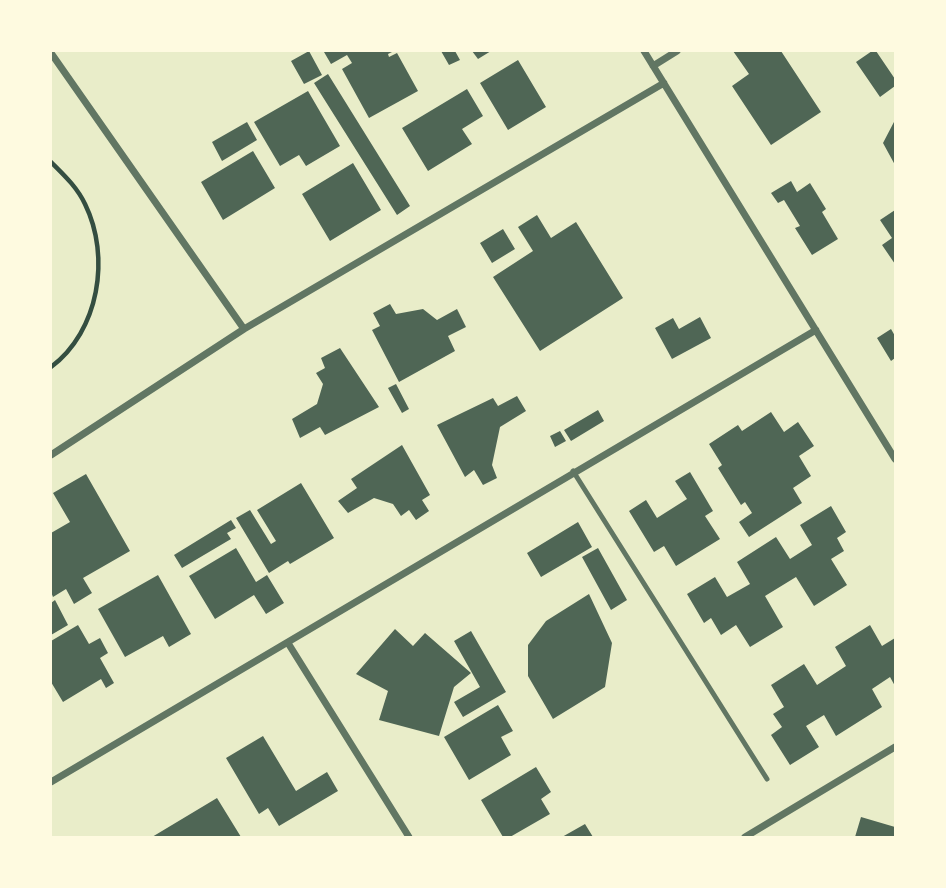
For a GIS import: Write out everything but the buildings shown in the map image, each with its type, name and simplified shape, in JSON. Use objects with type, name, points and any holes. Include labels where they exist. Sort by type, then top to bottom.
[{"type":"street","points":[[644,51],[895,459]]},
{"type":"street","points":[[653,66],[677,51]]},
{"type":"street","points":[[51,53],[244,330]]},
{"type":"street","points":[[51,456],[244,330],[664,83]]},
{"type":"street","points":[[51,782],[573,471],[816,330]]},
{"type":"street","points":[[288,642],[409,837]]},
{"type":"street","points":[[745,837],[895,747]]},
{"type":"lane","points":[[573,471],[767,779]]},
{"type":"path","points":[[51,162],[76,188],[85,204],[92,223],[98,265],[94,295],[86,322],[67,352],[51,367]]}]
